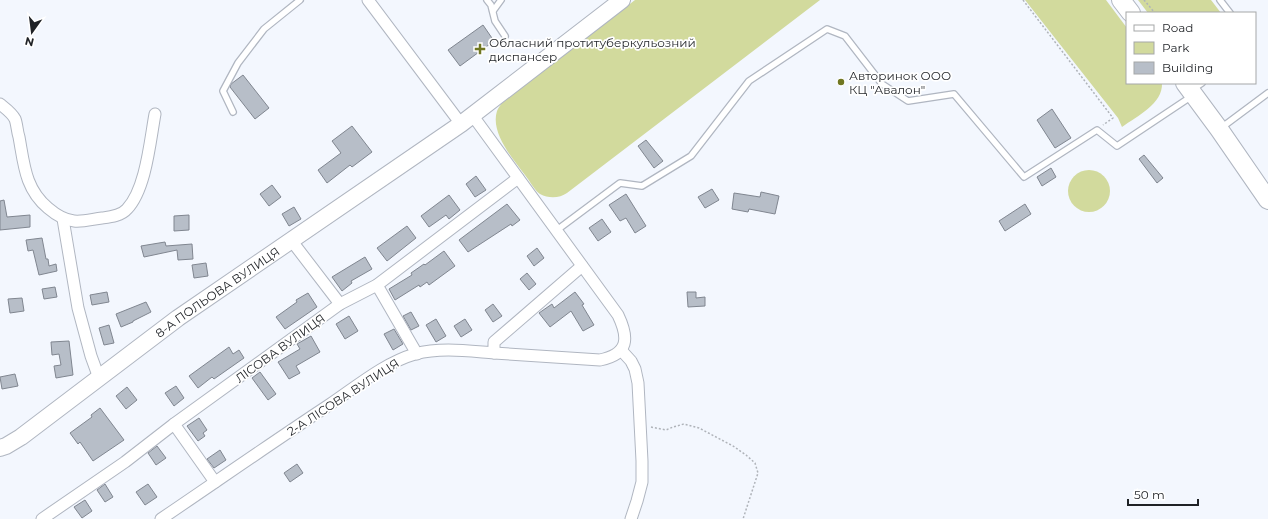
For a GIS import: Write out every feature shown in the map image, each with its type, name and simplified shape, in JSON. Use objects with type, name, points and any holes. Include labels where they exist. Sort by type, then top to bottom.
[{"type":"main road","points":[[1121,0],[1130,12]]},
{"type":"main road","points":[[1193,88],[1219,129],[1268,200]]},
{"type":"street","points":[[368,0],[467,120],[518,178],[618,315],[625,335],[625,341],[621,350],[631,361],[635,369],[638,383],[642,482],[630,519]]},
{"type":"street","name":"8-А ПОЛЬОВА ВУЛИЦЯ","points":[[0,448],[21,437],[178,318],[467,120],[622,0]]},
{"type":"street","points":[[0,104],[8,110],[15,119],[26,178],[36,196],[53,212],[64,219],[75,221],[109,217],[126,210],[134,199],[140,185],[148,155],[155,114]]},
{"type":"street","name":"ЛІСОВА ВУЛИЦЯ","points":[[42,519],[125,462],[174,424],[340,304],[378,285],[518,178]]},
{"type":"street","points":[[64,219],[78,308],[100,378]]},
{"type":"street","points":[[291,240],[340,304]]},
{"type":"street","points":[[494,353],[494,342],[582,266]]},
{"type":"street","points":[[378,285],[416,354]]},
{"type":"street","name":"2-А ЛІСОВА ВУЛИЦЯ","points":[[161,519],[392,363],[416,354],[456,350],[600,360],[615,356],[621,350]]},
{"type":"street","points":[[174,424],[215,482]]},
{"type":"lane","points":[[233,112],[223,91],[238,63],[264,29],[300,0]]},
{"type":"lane","points":[[487,0],[491,5],[495,21],[505,36]]},
{"type":"lane","points":[[493,11],[501,0]]},
{"type":"lane","points":[[1220,0],[1229,12]]},
{"type":"lane","points":[[557,230],[620,183],[642,186],[691,156],[749,81],[828,29],[845,36],[882,84],[908,101],[954,94],[1024,177],[1097,130],[1116,148],[1193,88]]},
{"type":"lane","points":[[1219,129],[1268,93]]},
{"type":"path","points":[[1023,0],[1113,118],[1097,130]]},
{"type":"path","points":[[1144,0],[1153,12]]},
{"type":"path","points":[[640,423],[666,430],[684,424],[699,428],[733,446],[755,462],[758,473],[743,519]]},
{"type":"green space","points":[[635,0],[820,0],[567,193],[554,197],[547,197],[540,194],[504,145],[497,128],[497,110],[502,103]]},
{"type":"green space","points":[[1025,0],[1106,0],[1126,27],[1126,84],[1162,84],[1158,97],[1142,114],[1122,127],[1118,118]]},
{"type":"green space","points":[[1138,0],[1211,0],[1220,12],[1147,12]]},
{"type":"green space","points":[[1085,170],[1093,170],[1101,173],[1107,179],[1110,191],[1107,203],[1101,209],[1093,212],[1085,212],[1077,209],[1071,203],[1068,195],[1068,187],[1071,179],[1077,173]]},
{"type":"building","points":[[483,25],[494,41],[460,66],[448,50]]},
{"type":"building","points":[[243,75],[269,108],[255,119],[230,87],[231,84]]},
{"type":"building","points":[[1052,109],[1071,138],[1055,148],[1037,120]]},
{"type":"building","points":[[352,126],[372,152],[352,167],[350,165],[327,183],[318,170],[341,153],[332,141]]},
{"type":"building","points":[[646,140],[663,161],[654,168],[638,146]]},
{"type":"building","points":[[1144,155],[1163,178],[1157,183],[1139,159]]},
{"type":"building","points":[[1051,168],[1056,177],[1042,186],[1037,177]]},
{"type":"building","points":[[476,176],[486,190],[475,197],[466,184]]},
{"type":"building","points":[[272,185],[281,197],[269,206],[260,194]]},
{"type":"building","points":[[712,189],[719,200],[705,208],[698,197]]},
{"type":"building","points":[[761,192],[779,196],[775,214],[749,209],[748,212],[732,209],[734,193],[760,197]]},
{"type":"building","points":[[626,194],[646,226],[635,233],[626,218],[620,221],[609,205]]},
{"type":"building","points":[[449,195],[460,210],[449,219],[446,215],[429,227],[421,216]]},
{"type":"building","points":[[4,200],[7,217],[30,215],[30,227],[0,230],[0,201]]},
{"type":"building","points":[[507,204],[520,220],[512,226],[511,224],[468,252],[459,240]]},
{"type":"building","points":[[1025,204],[1031,214],[1005,231],[999,221]]},
{"type":"building","points":[[294,207],[301,219],[289,226],[282,214]]},
{"type":"building","points":[[189,215],[189,230],[174,231],[174,216]]},
{"type":"building","points":[[602,219],[611,232],[598,241],[589,228]]},
{"type":"building","points":[[407,226],[416,238],[387,261],[377,248]]},
{"type":"building","points":[[42,238],[46,259],[48,259],[49,266],[56,264],[57,271],[39,275],[33,250],[28,251],[26,240]]},
{"type":"building","points":[[165,242],[166,246],[192,244],[193,259],[178,260],[177,250],[144,257],[141,246]]},
{"type":"building","points":[[537,248],[544,258],[534,266],[527,256]]},
{"type":"building","points":[[444,251],[455,266],[429,285],[427,282],[420,287],[419,285],[395,300],[389,289],[412,275],[411,273]]},
{"type":"building","points":[[365,257],[372,269],[351,281],[352,283],[342,291],[332,277]]},
{"type":"building","points":[[206,263],[208,276],[194,278],[192,265]]},
{"type":"building","points":[[527,273],[536,284],[529,290],[520,279]]},
{"type":"building","points":[[55,287],[57,297],[44,299],[42,289]]},
{"type":"building","points":[[107,292],[109,302],[92,305],[90,295]]},
{"type":"building","points":[[575,292],[584,304],[582,305],[594,325],[583,331],[571,311],[550,327],[539,313],[552,304],[554,308]]},
{"type":"building","points":[[687,292],[696,292],[696,298],[705,297],[705,306],[688,307]]},
{"type":"building","points":[[308,293],[317,307],[285,329],[276,317],[297,302],[296,300]]},
{"type":"building","points":[[22,298],[24,311],[10,313],[8,299]]},
{"type":"building","points":[[146,302],[151,312],[121,327],[116,314]]},
{"type":"building","points":[[493,304],[502,316],[493,322],[485,310]]},
{"type":"building","points":[[411,312],[419,326],[411,330],[403,316]]},
{"type":"building","points":[[349,316],[358,331],[345,339],[336,324]]},
{"type":"building","points":[[436,319],[446,336],[436,342],[426,325]]},
{"type":"building","points":[[465,319],[472,330],[461,337],[454,326]]},
{"type":"building","points":[[109,325],[114,343],[104,345],[99,328]]},
{"type":"building","points":[[394,329],[403,344],[393,350],[384,334]]},
{"type":"building","points":[[311,336],[320,352],[296,366],[300,373],[289,379],[278,362],[300,349],[297,344]]},
{"type":"building","points":[[69,341],[73,375],[56,378],[54,366],[61,365],[59,354],[52,355],[51,342]]},
{"type":"building","points":[[229,347],[233,354],[239,350],[244,358],[214,379],[212,377],[198,388],[189,376]]},
{"type":"building","points":[[260,372],[276,394],[268,400],[252,378]]},
{"type":"building","points":[[15,374],[18,386],[2,389],[0,377]]},
{"type":"building","points":[[176,386],[184,398],[174,406],[165,393]]},
{"type":"building","points":[[127,387],[137,400],[126,409],[116,396]]},
{"type":"building","points":[[100,408],[124,440],[93,461],[80,442],[78,444],[70,433],[92,417],[91,415]]},
{"type":"building","points":[[199,418],[207,430],[203,433],[205,436],[198,441],[187,426]]},
{"type":"building","points":[[157,446],[166,458],[156,465],[148,453]]},
{"type":"building","points":[[220,450],[226,460],[214,468],[207,459]]},
{"type":"building","points":[[297,464],[303,473],[290,482],[284,473]]},
{"type":"building","points":[[105,484],[113,497],[105,502],[97,490]]},
{"type":"building","points":[[148,484],[157,497],[145,505],[136,492]]},
{"type":"building","points":[[85,500],[92,511],[82,518],[74,507]]},
{"type":"place","name":"Обласний протитуберкульозний диспансер","points":[[480,49]]},
{"type":"place","name":"Авторинок ООО КЦ \"Авалон\"","points":[[841,82]]}]
